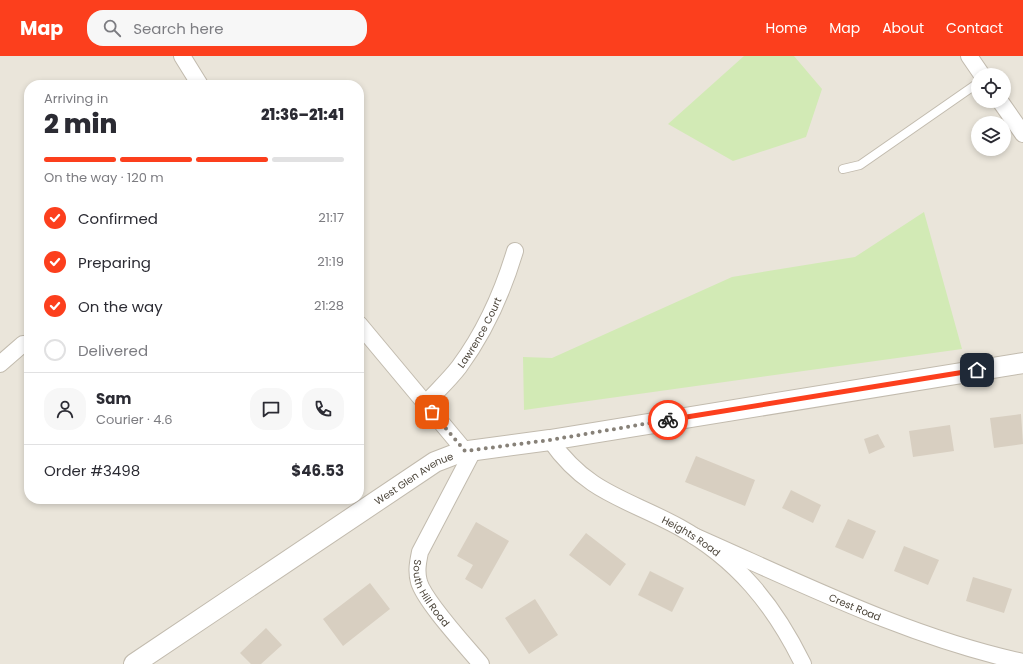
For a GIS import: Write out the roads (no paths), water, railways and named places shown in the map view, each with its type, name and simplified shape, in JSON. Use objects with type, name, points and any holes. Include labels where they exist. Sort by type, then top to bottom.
[{"type":"street","points":[[182,56],[197,80]]},
{"type":"street","points":[[969,56],[977,68]]},
{"type":"street","points":[[1005,108],[1023,134]]},
{"type":"street","name":"Lawrence Court","points":[[426,403],[458,367],[476,340],[494,304],[515,251]]},
{"type":"street","points":[[364,330],[469,451]]},
{"type":"street","points":[[0,364],[23,344]]},
{"type":"street","name":"West Glen Avenue","points":[[134,664],[442,458],[469,451],[550,440],[1023,363]]},
{"type":"street","name":"Heights Road","points":[[550,440],[562,457],[578,474],[603,491],[694,536],[722,556],[765,600],[788,634],[803,664]]},
{"type":"street","name":"South Hill Road","points":[[469,451],[420,552],[417,568],[419,583],[427,597],[481,664]]},
{"type":"street","name":"Crest Road","points":[[694,536],[886,621],[974,650],[1023,662]]},
{"type":"lane","points":[[844,169],[860,165],[971,88]]}]
